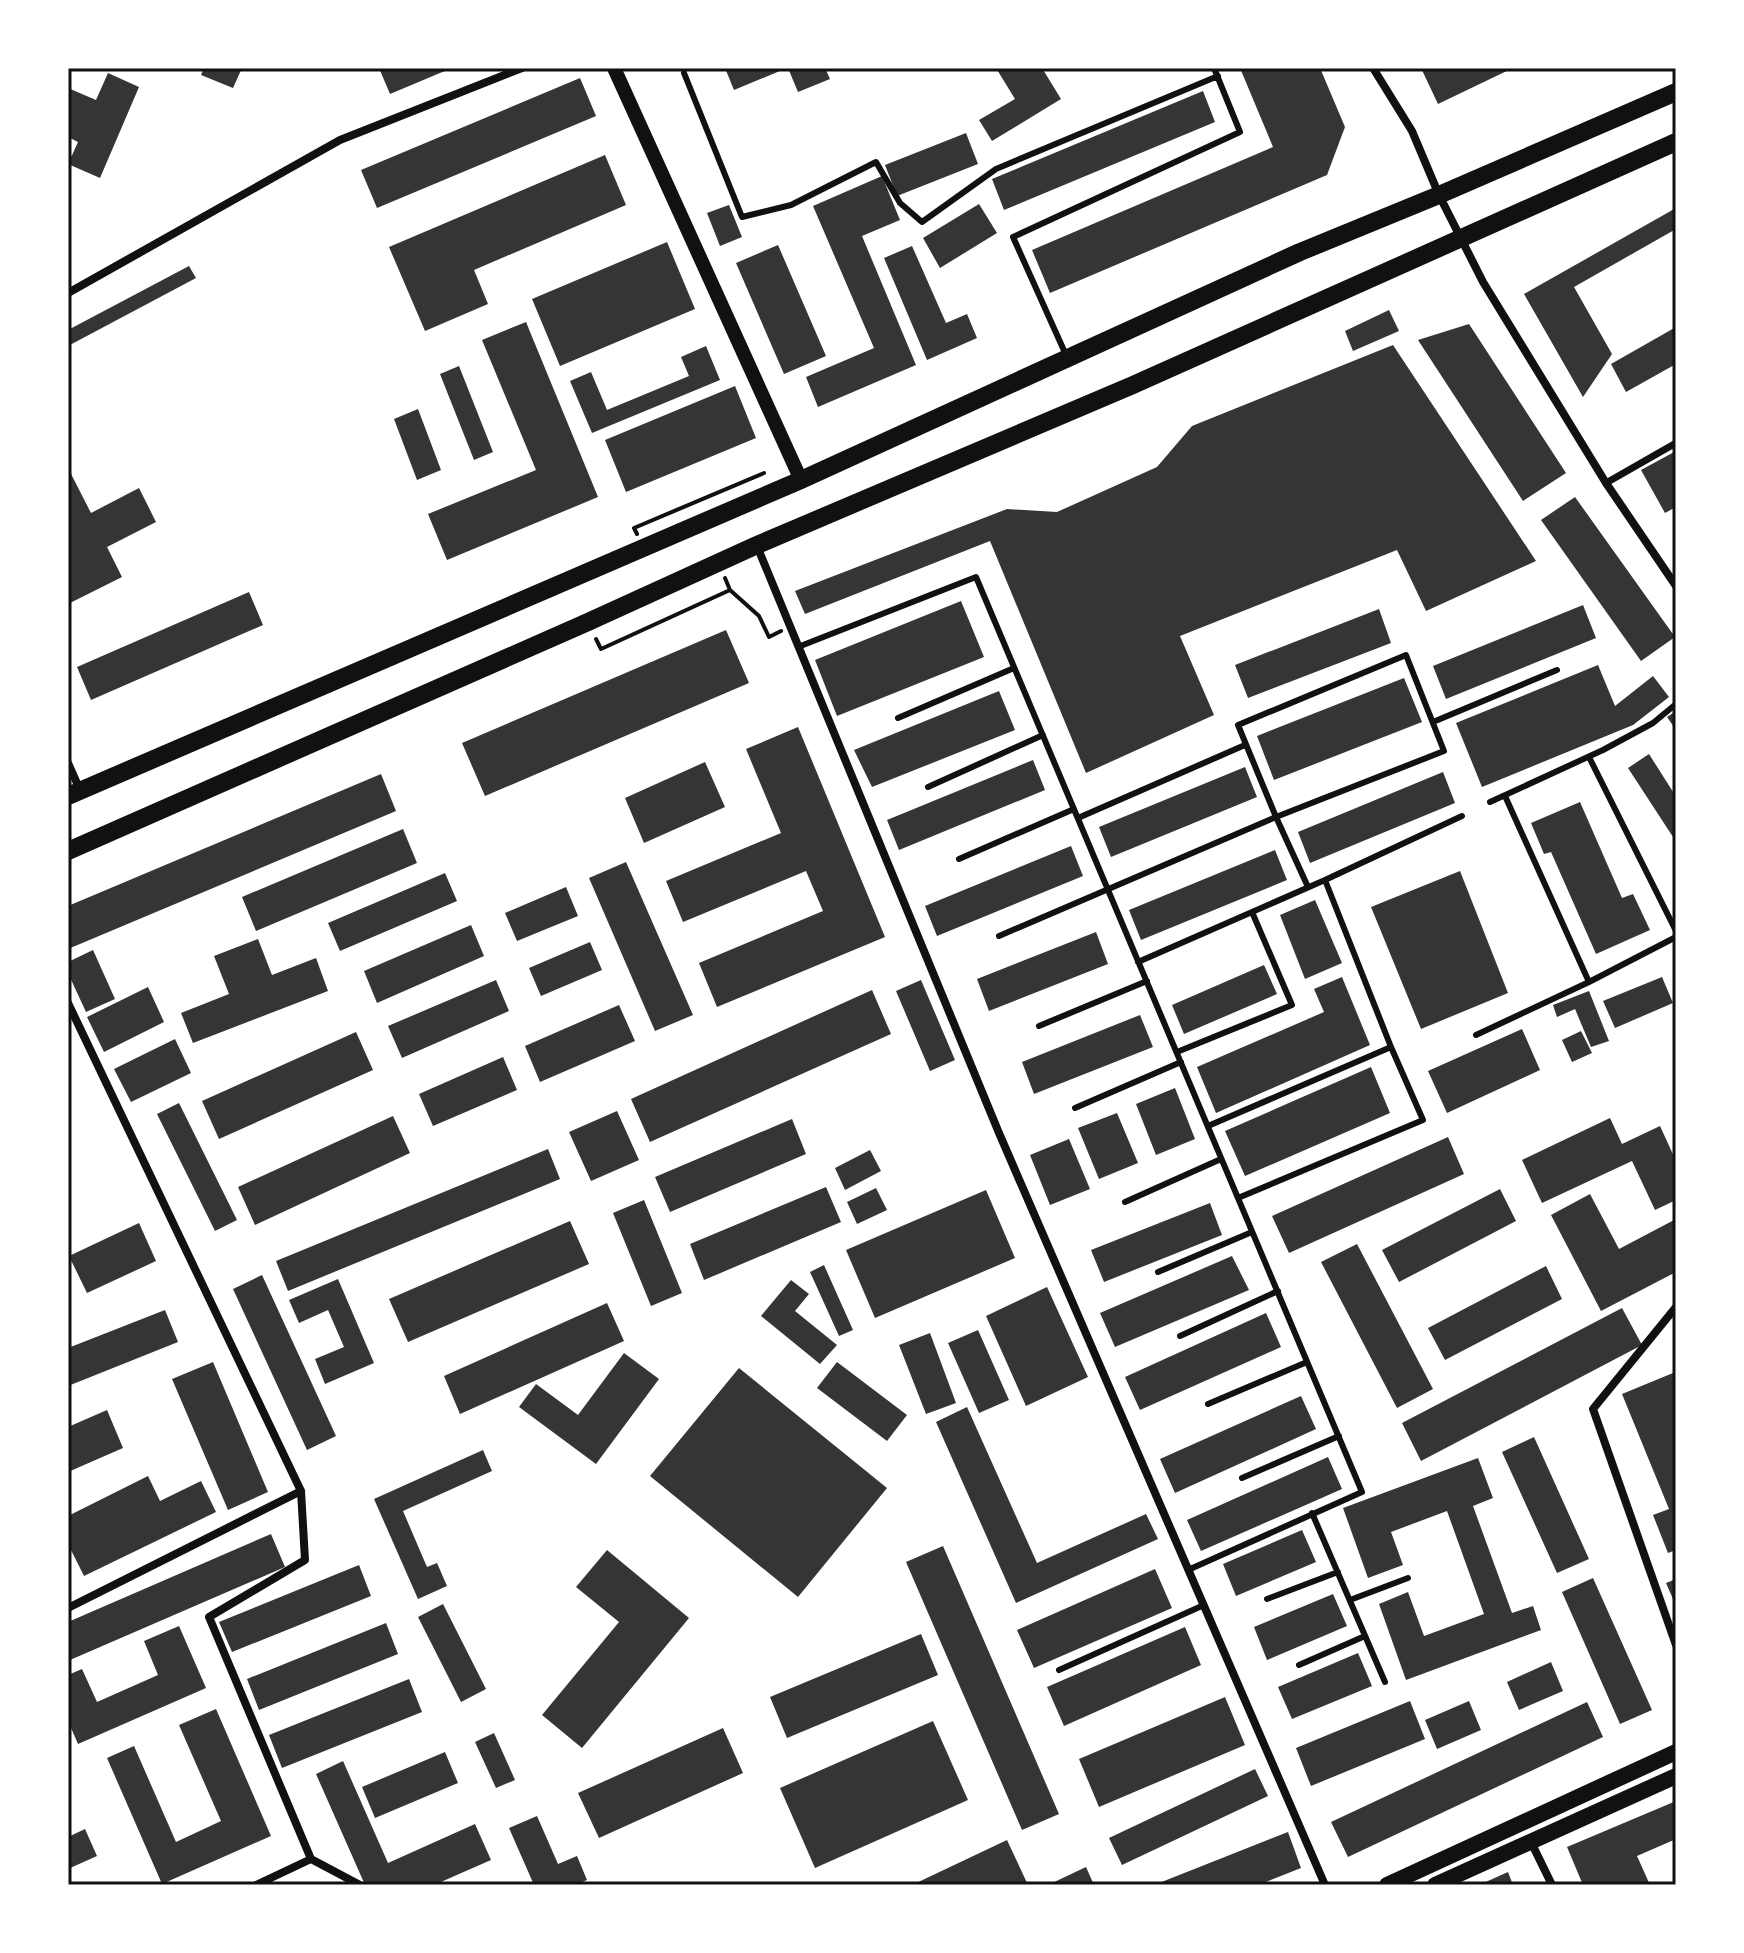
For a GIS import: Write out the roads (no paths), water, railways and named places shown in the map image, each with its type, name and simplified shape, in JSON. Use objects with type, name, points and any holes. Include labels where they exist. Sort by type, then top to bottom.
[{"type":"main road","points":[[74,793],[801,480],[1300,252],[1676,92]]},
{"type":"main road","points":[[68,851],[757,545],[1133,385],[1676,142]]},
{"type":"main road","points":[[1387,1885],[1676,1752]]},
{"type":"main road","points":[[1435,1885],[1676,1776]]},
{"type":"street","points":[[68,293],[340,140],[522,68]]},
{"type":"street","points":[[614,68],[801,480]]},
{"type":"street","points":[[1373,68],[1412,131],[1439,195],[1483,282],[1606,483],[1676,586]]},
{"type":"street","points":[[1606,483],[1676,443]]},
{"type":"street","points":[[757,545],[992,1118],[1325,1885]]},
{"type":"street","points":[[68,763],[74,793]]},
{"type":"street","points":[[68,1003],[301,1491],[305,1560],[209,1617],[311,1859],[360,1885]]},
{"type":"street","points":[[1676,1307],[1593,1409],[1676,1645]]},
{"type":"street","points":[[68,1608],[301,1491]]},
{"type":"street","points":[[1531,1841],[1552,1885]]},
{"type":"street","points":[[256,1885],[311,1859]]},
{"type":"lane","points":[[1068,358],[1013,237],[1240,132],[1214,68]]},
{"type":"lane","points":[[684,73],[742,217],[791,205],[876,162],[900,203],[922,222],[996,169],[1218,76]]},
{"type":"lane","points":[[798,647],[976,577],[1278,1291],[1362,1492],[1188,1570]]},
{"type":"lane","points":[[999,936],[1276,817],[1444,751],[1406,655],[1238,725],[1276,817],[1308,887]]},
{"type":"lane","points":[[898,718],[1014,668]]},
{"type":"lane","points":[[1433,722],[1557,670]]},
{"type":"lane","points":[[1490,802],[1589,757],[1653,723],[1676,704]]},
{"type":"lane","points":[[928,787],[1043,735]]},
{"type":"lane","points":[[1078,818],[1245,745]]},
{"type":"lane","points":[[1476,1035],[1589,982],[1676,934],[1589,757]]},
{"type":"lane","points":[[1505,796],[1589,982]]},
{"type":"lane","points":[[959,859],[1074,809]]},
{"type":"lane","points":[[1138,962],[1462,816]]},
{"type":"lane","points":[[1238,1198],[1423,1120],[1325,880]]},
{"type":"lane","points":[[1177,1052],[1292,1005],[1252,912]]},
{"type":"lane","points":[[1039,1026],[1147,981]]},
{"type":"lane","points":[[1208,1126],[1391,1047]]},
{"type":"lane","points":[[1075,1108],[1181,1062]]},
{"type":"lane","points":[[1125,1202],[1221,1159]]},
{"type":"lane","points":[[1158,1272],[1252,1232]]},
{"type":"lane","points":[[1180,1336],[1278,1291]]},
{"type":"lane","points":[[1208,1404],[1307,1362]]},
{"type":"lane","points":[[1242,1478],[1339,1436]]},
{"type":"lane","points":[[1312,1513],[1385,1682]]},
{"type":"lane","points":[[1267,1599],[1338,1572]]},
{"type":"lane","points":[[1350,1600],[1408,1578]]},
{"type":"lane","points":[[1059,1670],[1204,1605]]},
{"type":"lane","points":[[1299,1665],[1365,1636]]}]
